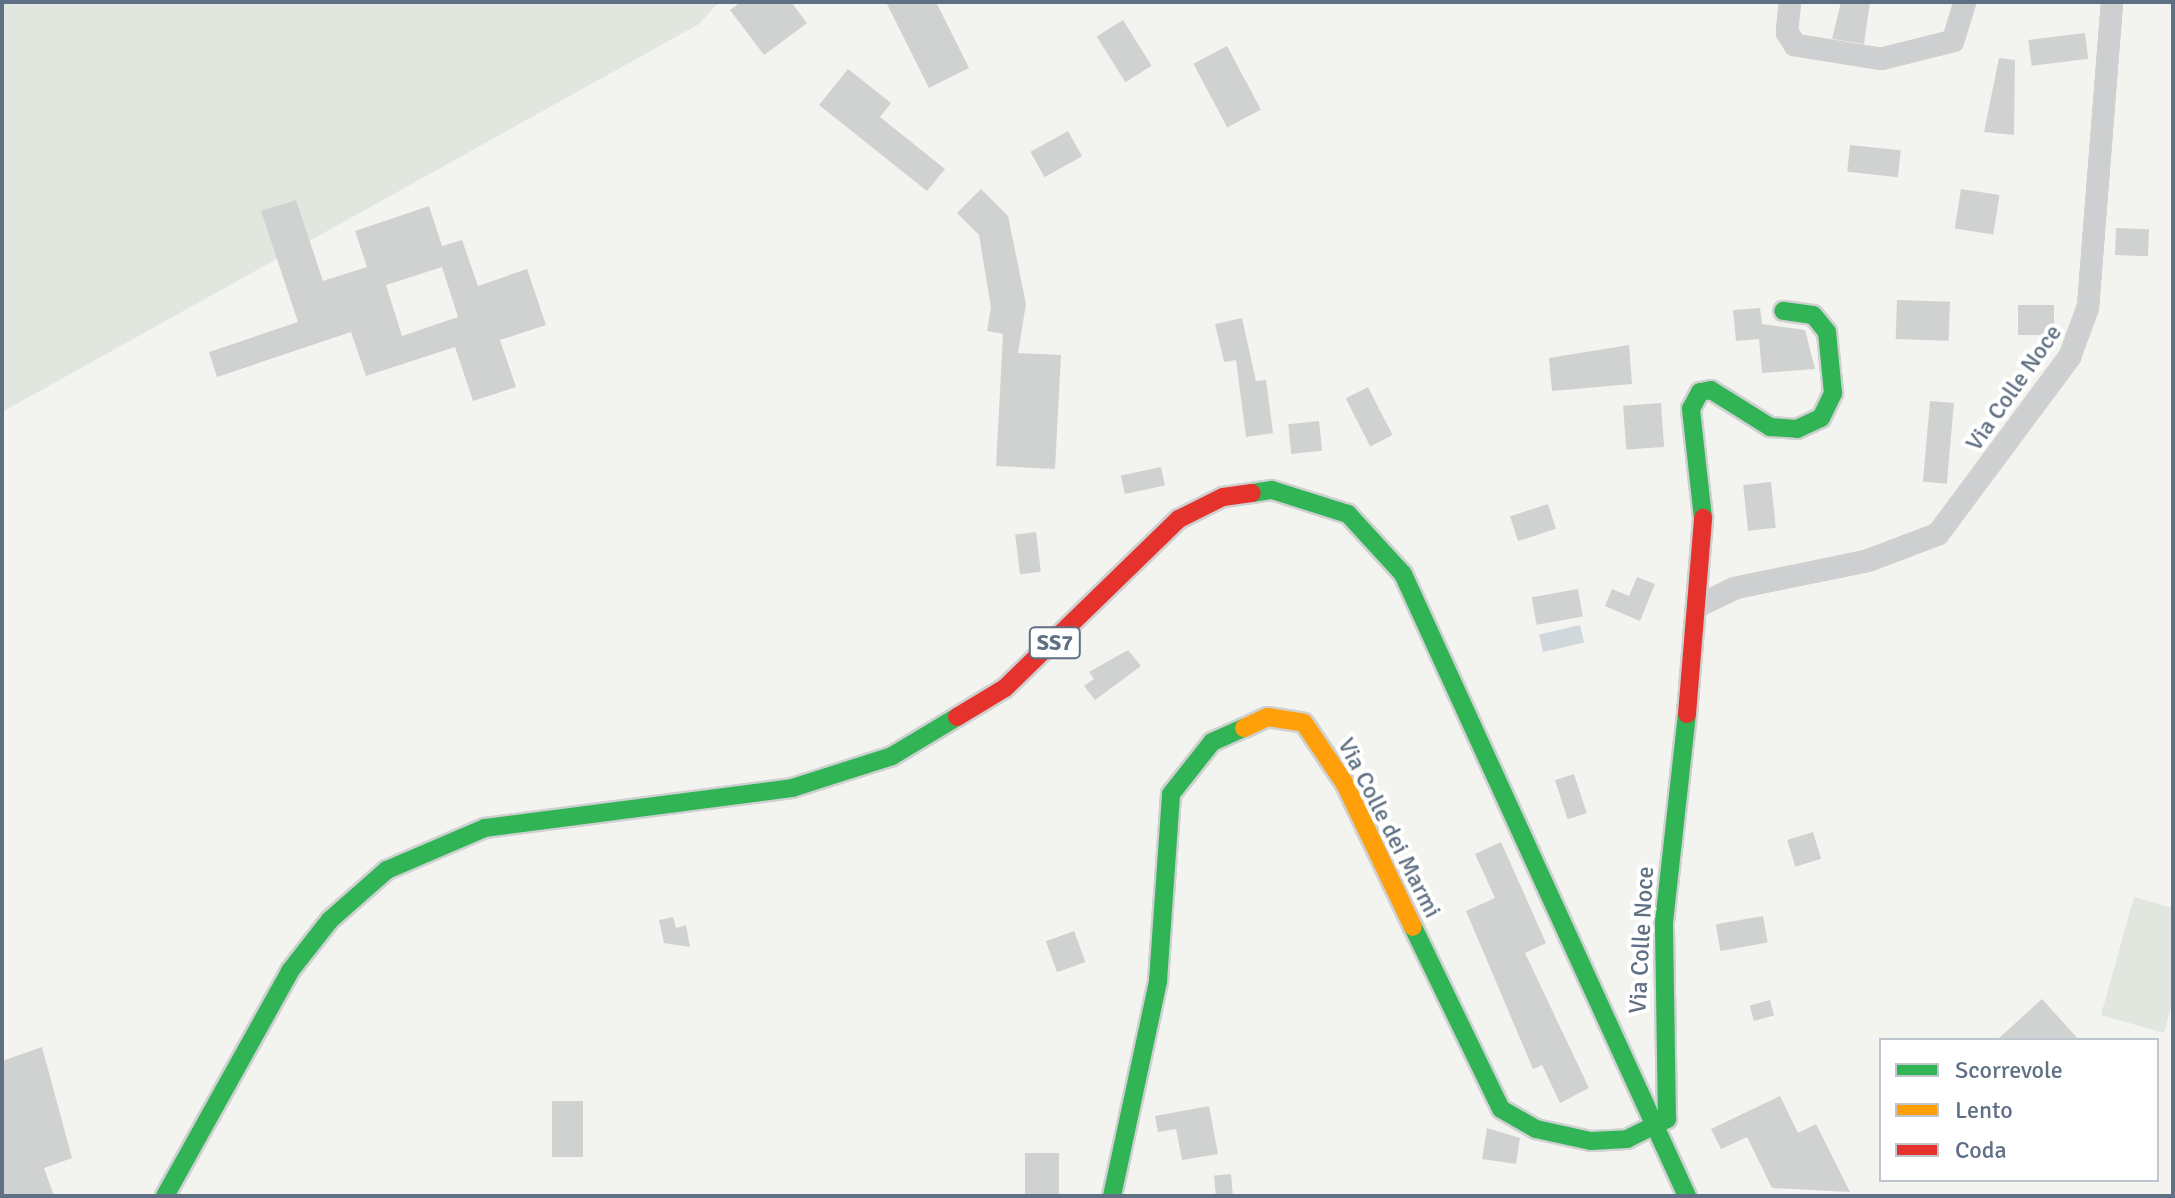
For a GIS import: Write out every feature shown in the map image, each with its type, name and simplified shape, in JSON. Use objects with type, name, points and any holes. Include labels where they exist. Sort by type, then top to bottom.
[{"type":"main road","name":"Via Colle Noce","points":[[1656,1128],[1671,1107],[1661,1042],[1663,933],[1706,533],[1691,425],[1695,397],[1716,392],[1756,422],[1788,429],[1815,423],[1832,400],[1824,325],[1806,312],[1783,311]]},
{"type":"main road","name":"SS7","points":[[165,1196],[290,971],[330,920],[387,870],[441,841],[499,825],[761,793],[892,756],[1017,679],[1179,519],[1223,497],[1272,490],[1348,514],[1403,574],[1687,1196]]},
{"type":"main road","name":"Via Colle dei Marmi","points":[[1112,1196],[1154,1006],[1171,794],[1205,748],[1268,717],[1304,723],[1345,784],[1501,1109],[1529,1126],[1580,1140],[1618,1141],[1656,1128]]},
{"type":"street","points":[[1790,2],[1787,32],[1795,45],[1872,59],[1946,45],[1961,30],[1965,2]]},
{"type":"street","name":"Via Colle Noce","points":[[1698,606],[1735,588],[1867,561],[1938,534],[2070,356],[2088,307],[2112,2]]},
{"type":"shaded area","points":[[2,2],[719,2],[699,24],[2,412]]},
{"type":"shaded area","points":[[1580,625],[1584,643],[1543,652],[1539,634]]},
{"type":"shaded area","points":[[2134,897],[2173,908],[2173,1000],[2164,1033],[2101,1015]]},
{"type":"building","points":[[741,2],[791,2],[807,23],[764,55],[730,10]]},
{"type":"building","points":[[886,2],[936,2],[969,68],[929,88]]},
{"type":"building","points":[[1841,2],[1870,2],[1864,44],[1832,39]]},
{"type":"building","points":[[1123,20],[1152,66],[1125,82],[1097,36]]},
{"type":"building","points":[[2085,33],[2088,59],[2032,66],[2028,40]]},
{"type":"building","points":[[1227,46],[1261,110],[1227,127],[1193,64]]},
{"type":"building","points":[[1999,58],[2015,60],[2014,135],[1984,132]]},
{"type":"building","points":[[848,69],[891,103],[880,117],[945,169],[927,191],[819,105]]},
{"type":"building","points":[[1068,131],[1082,156],[1044,177],[1030,152]]},
{"type":"building","points":[[1850,145],[1901,150],[1898,177],[1847,172]]},
{"type":"building","points":[[981,189],[1008,216],[1026,304],[1018,353],[1061,355],[1055,469],[996,466],[1003,334],[987,331],[991,307],[979,235],[957,213]]},
{"type":"building","points":[[1961,189],[2000,195],[1993,235],[1955,229]]},
{"type":"building","points":[[296,200],[323,281],[367,267],[355,231],[429,206],[442,246],[462,240],[478,286],[527,269],[546,325],[500,340],[516,387],[473,401],[455,347],[366,376],[351,332],[217,377],[209,352],[298,322],[261,211]],"holes":[[[442,267],[458,317],[402,336],[386,285]]]},
{"type":"building","points":[[2116,228],[2149,229],[2148,256],[2115,255]]},
{"type":"building","points":[[1897,300],[1950,302],[1949,341],[1896,339]]},
{"type":"building","points":[[2018,305],[2054,305],[2054,335],[2018,335]]},
{"type":"building","points":[[1760,308],[1762,324],[1805,330],[1815,369],[1762,373],[1759,339],[1736,341],[1733,310]]},
{"type":"building","points":[[1242,318],[1256,381],[1266,380],[1273,433],[1246,437],[1236,360],[1224,362],[1215,324]]},
{"type":"building","points":[[1629,345],[1632,384],[1552,391],[1549,358]]},
{"type":"building","points":[[1368,387],[1393,435],[1370,446],[1346,398]]},
{"type":"building","points":[[1930,401],[1954,403],[1947,484],[1923,482]]},
{"type":"building","points":[[1661,403],[1664,447],[1626,450],[1623,406]]},
{"type":"building","points":[[1319,421],[1322,451],[1291,454],[1288,424]]},
{"type":"building","points":[[1161,467],[1165,486],[1125,494],[1121,476]]},
{"type":"building","points":[[1771,482],[1776,528],[1748,531],[1743,485]]},
{"type":"building","points":[[1548,504],[1556,529],[1518,541],[1510,516]]},
{"type":"building","points":[[1036,532],[1041,572],[1020,574],[1015,535]]},
{"type":"building","points":[[1637,577],[1655,584],[1640,621],[1605,606],[1612,589],[1629,596]]},
{"type":"building","points":[[1578,589],[1583,617],[1537,625],[1532,597]]},
{"type":"building","points":[[1128,650],[1141,666],[1095,700],[1084,686],[1094,679],[1089,672]]},
{"type":"building","points":[[1574,774],[1587,813],[1568,819],[1555,780]]},
{"type":"building","points":[[1813,832],[1821,859],[1795,867],[1787,840]]},
{"type":"building","points":[[1501,842],[1546,943],[1525,953],[1589,1088],[1560,1103],[1542,1065],[1533,1069],[1466,911],[1495,898],[1475,854]]},
{"type":"building","points":[[1763,916],[1768,943],[1720,951],[1716,924]]},
{"type":"building","points":[[673,917],[676,928],[686,925],[690,947],[664,943],[659,920]]},
{"type":"building","points":[[1074,931],[1085,962],[1057,972],[1046,941]]},
{"type":"building","points":[[2042,999],[2077,1038],[1999,1038]]},
{"type":"building","points":[[1770,1000],[1774,1015],[1754,1021],[1750,1005]]},
{"type":"building","points":[[42,1047],[72,1158],[44,1168],[54,1196],[2,1196],[2,1061]]},
{"type":"building","points":[[1780,1096],[1798,1133],[1816,1124],[1850,1192],[1772,1188],[1747,1137],[1721,1149],[1711,1129]]},
{"type":"building","points":[[552,1101],[583,1101],[583,1157],[552,1157]]},
{"type":"building","points":[[1209,1106],[1218,1154],[1182,1160],[1176,1129],[1158,1132],[1155,1116]]},
{"type":"building","points":[[1487,1128],[1520,1138],[1516,1164],[1482,1159]]},
{"type":"building","points":[[1025,1153],[1059,1153],[1059,1196],[1025,1196]]},
{"type":"building","points":[[1231,1174],[1233,1196],[1216,1196],[1214,1175]]},
{"type":"traffic: fast","points":[[1703,518],[1691,409],[1700,392],[1711,390],[1770,427],[1797,429],[1821,418],[1833,393],[1827,332],[1813,315],[1783,311]]},
{"type":"traffic: fast","points":[[1252,493],[1272,490],[1348,514],[1403,574],[1687,1196]]},
{"type":"traffic: fast","points":[[1413,927],[1501,1109],[1536,1129],[1591,1141],[1627,1139],[1667,1119],[1664,922],[1687,714]]},
{"type":"traffic: fast","points":[[165,1196],[290,971],[330,920],[387,870],[485,828],[792,788],[892,756],[957,717]]},
{"type":"traffic: fast","points":[[1112,1196],[1158,981],[1171,794],[1212,742],[1244,728]]},
{"type":"traffic: slow","points":[[1244,728],[1268,717],[1304,723],[1345,784],[1413,927]]},
{"type":"traffic: jam","points":[[957,717],[1005,688],[1179,519],[1223,497],[1252,493]]},
{"type":"traffic: jam","points":[[1687,714],[1703,518]]}]
